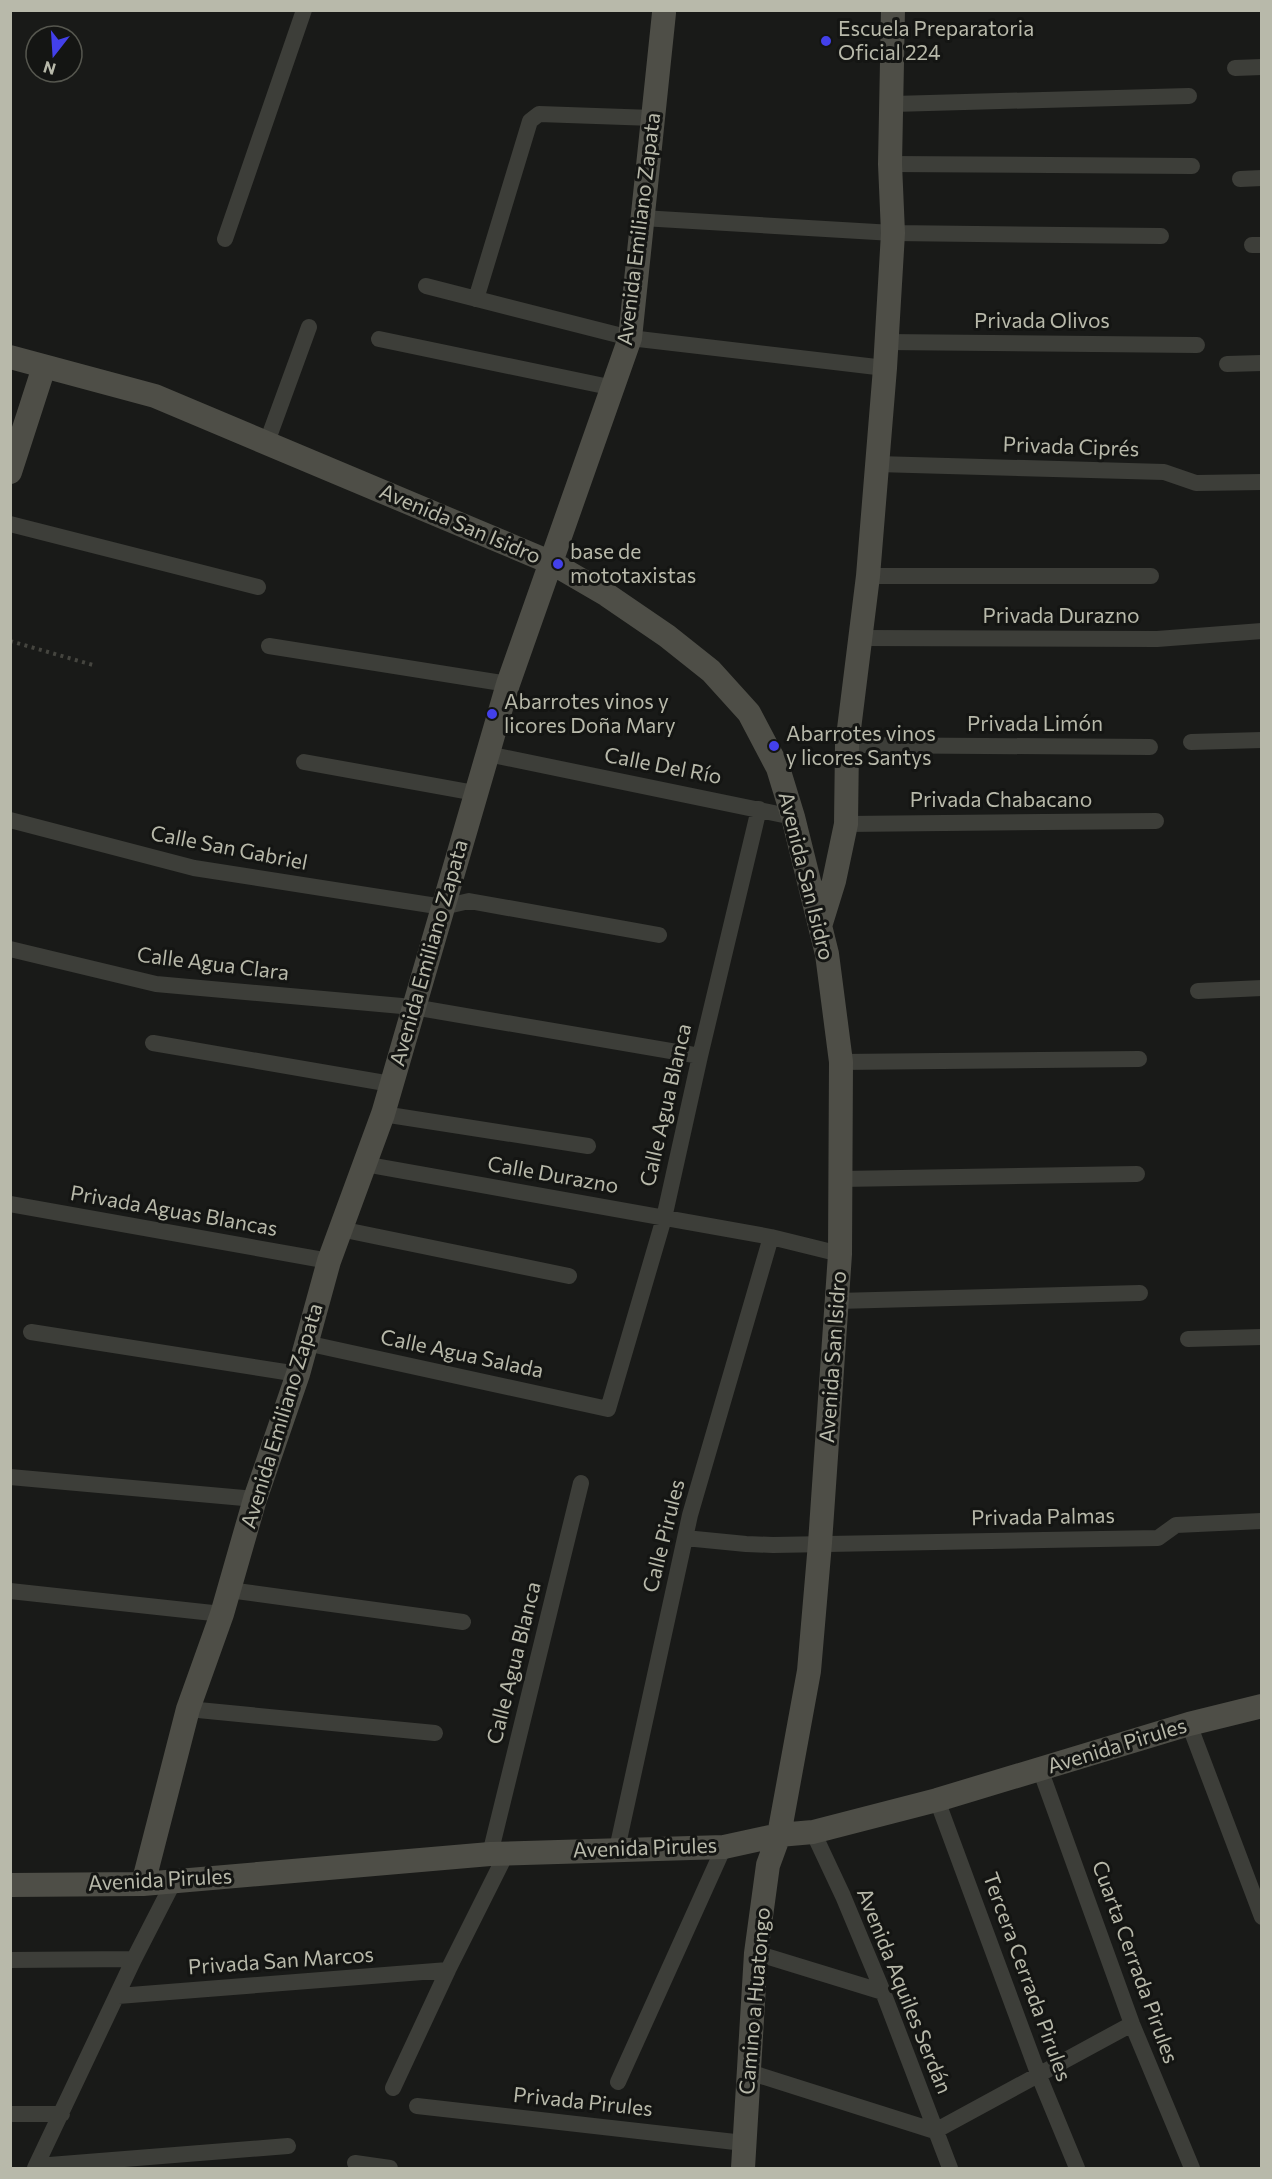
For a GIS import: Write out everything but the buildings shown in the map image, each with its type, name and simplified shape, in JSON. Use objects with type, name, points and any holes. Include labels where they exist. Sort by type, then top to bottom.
[{"type":"main road","points":[[821,923],[834,881],[846,824],[847,745],[868,576],[878,464],[893,233],[890,164],[893,104],[893,10]]},
{"type":"main road","name":"Avenida Emiliano Zapata","points":[[143,1884],[188,1709],[222,1614],[255,1499],[298,1374],[329,1261],[382,1114],[508,684],[630,338],[662,11]]},
{"type":"main road","name":"Avenida San Isidro","points":[[10,357],[155,396],[552,563],[607,595],[667,636],[711,671],[749,713],[778,768],[821,923],[842,1062],[840,1254],[820,1543],[809,1671],[779,1835]]},
{"type":"main road","points":[[10,472],[44,367]]},
{"type":"main road","name":"Avenida Pirules","points":[[10,1885],[143,1884],[498,1854],[724,1846],[779,1835],[813,1832],[937,1800],[1189,1724],[1262,1706]]},
{"type":"main road","name":"Camino a Huatongo","points":[[743,2169],[756,1953],[768,1865],[779,1835]]},
{"type":"street","points":[[225,239],[304,10]]},
{"type":"street","points":[[1235,68],[1262,67]]},
{"type":"street","points":[[893,104],[1190,96]]},
{"type":"street","points":[[476,299],[530,122],[539,114],[653,118]]},
{"type":"street","points":[[890,164],[1192,166]]},
{"type":"street","points":[[1240,179],[1262,178]]},
{"type":"street","points":[[642,218],[893,233],[1161,236]]},
{"type":"street","points":[[426,286],[630,338],[885,368]]},
{"type":"street","points":[[267,442],[309,327]]},
{"type":"street","points":[[380,339],[614,388]]},
{"type":"street","name":"Privada Olivos","points":[[886,342],[1197,345]]},
{"type":"street","points":[[1227,364],[1262,363]]},
{"type":"street","name":"Privada Ciprés","points":[[878,464],[1164,472],[1196,483],[1262,482]]},
{"type":"street","points":[[10,524],[258,587]]},
{"type":"street","points":[[868,576],[1150,576]]},
{"type":"street","name":"Privada Durazno","points":[[861,638],[1157,639],[1262,631]]},
{"type":"street","points":[[269,646],[508,684]]},
{"type":"street","points":[[1191,742],[1262,740]]},
{"type":"street","name":"Privada Limón","points":[[847,745],[1150,747]]},
{"type":"street","name":"Calle Del Río","points":[[488,754],[793,817]]},
{"type":"street","points":[[304,762],[476,793]]},
{"type":"street","name":"Calle Agua Blanca","points":[[608,1409],[664,1218],[759,809]]},
{"type":"street","name":"Calle San Gabriel","points":[[10,820],[194,868],[443,907],[469,901],[659,935]]},
{"type":"street","name":"Privada Chabacano","points":[[846,824],[1156,821]]},
{"type":"street","name":"Calle Agua Clara","points":[[10,949],[156,984],[413,1007],[700,1056]]},
{"type":"street","points":[[1198,991],[1262,988]]},
{"type":"street","points":[[153,1043],[391,1084]]},
{"type":"street","points":[[842,1062],[1139,1059]]},
{"type":"street","points":[[382,1114],[588,1146]]},
{"type":"street","name":"Calle Durazno","points":[[364,1164],[771,1237],[840,1254]]},
{"type":"street","points":[[842,1179],[1137,1174]]},
{"type":"street","name":"Privada Aguas Blancas","points":[[10,1204],[329,1261]]},
{"type":"street","points":[[340,1229],[570,1276]]},
{"type":"street","name":"Calle Pirules","points":[[617,1849],[685,1538],[771,1237]]},
{"type":"street","points":[[837,1301],[1140,1293]]},
{"type":"street","points":[[32,1332],[298,1374]]},
{"type":"street","points":[[1188,1339],[1262,1337]]},
{"type":"street","name":"Calle Agua Salada","points":[[306,1343],[608,1409]]},
{"type":"street","points":[[10,1477],[255,1499]]},
{"type":"street","name":"Calle Agua Blanca","points":[[393,2088],[448,1970],[498,1854],[581,1483]]},
{"type":"street","name":"Privada Palmas","points":[[685,1538],[746,1544],[1158,1538],[1176,1525],[1262,1521]]},
{"type":"street","points":[[229,1590],[463,1622]]},
{"type":"street","points":[[10,1592],[222,1614]]},
{"type":"street","points":[[188,1709],[435,1733]]},
{"type":"street","points":[[1189,1724],[1262,1917]]},
{"type":"street","name":"Cuarta Cerrada Pirules","points":[[1040,1769],[1132,2024],[1192,2169]]},
{"type":"street","name":"Tercera Cerrada Pirules","points":[[937,1800],[1077,2169]]},
{"type":"street","name":"Avenida Aquiles Serdán","points":[[813,1832],[843,1896],[883,1992],[950,2169]]},
{"type":"street","points":[[618,2082],[724,1846]]},
{"type":"street","points":[[36,2167],[134,1959],[174,1881]]},
{"type":"street","points":[[756,1953],[883,1992]]},
{"type":"street","points":[[10,1960],[134,1959]]},
{"type":"street","name":"Privada San Marcos","points":[[118,1996],[448,1970]]},
{"type":"street","points":[[749,2072],[936,2131],[1132,2024]]},
{"type":"street","name":"Privada Pirules","points":[[417,2106],[744,2143]]},
{"type":"street","points":[[10,2114],[62,2114]]},
{"type":"street","points":[[36,2167],[288,2146]]},
{"type":"street","points":[[355,2163],[390,2169]]},
{"type":"path","points":[[10,641],[93,665]]},
{"type":"place","name":"Escuela Preparatoria Oficial 224","points":[[826,41]]},
{"type":"place","name":"base de mototaxistas","points":[[558,564]]},
{"type":"place","name":"Abarrotes vinos y licores Doña Mary","points":[[492,714]]},
{"type":"place","name":"Abarrotes vinos y licores Santys","points":[[774,746]]}]
